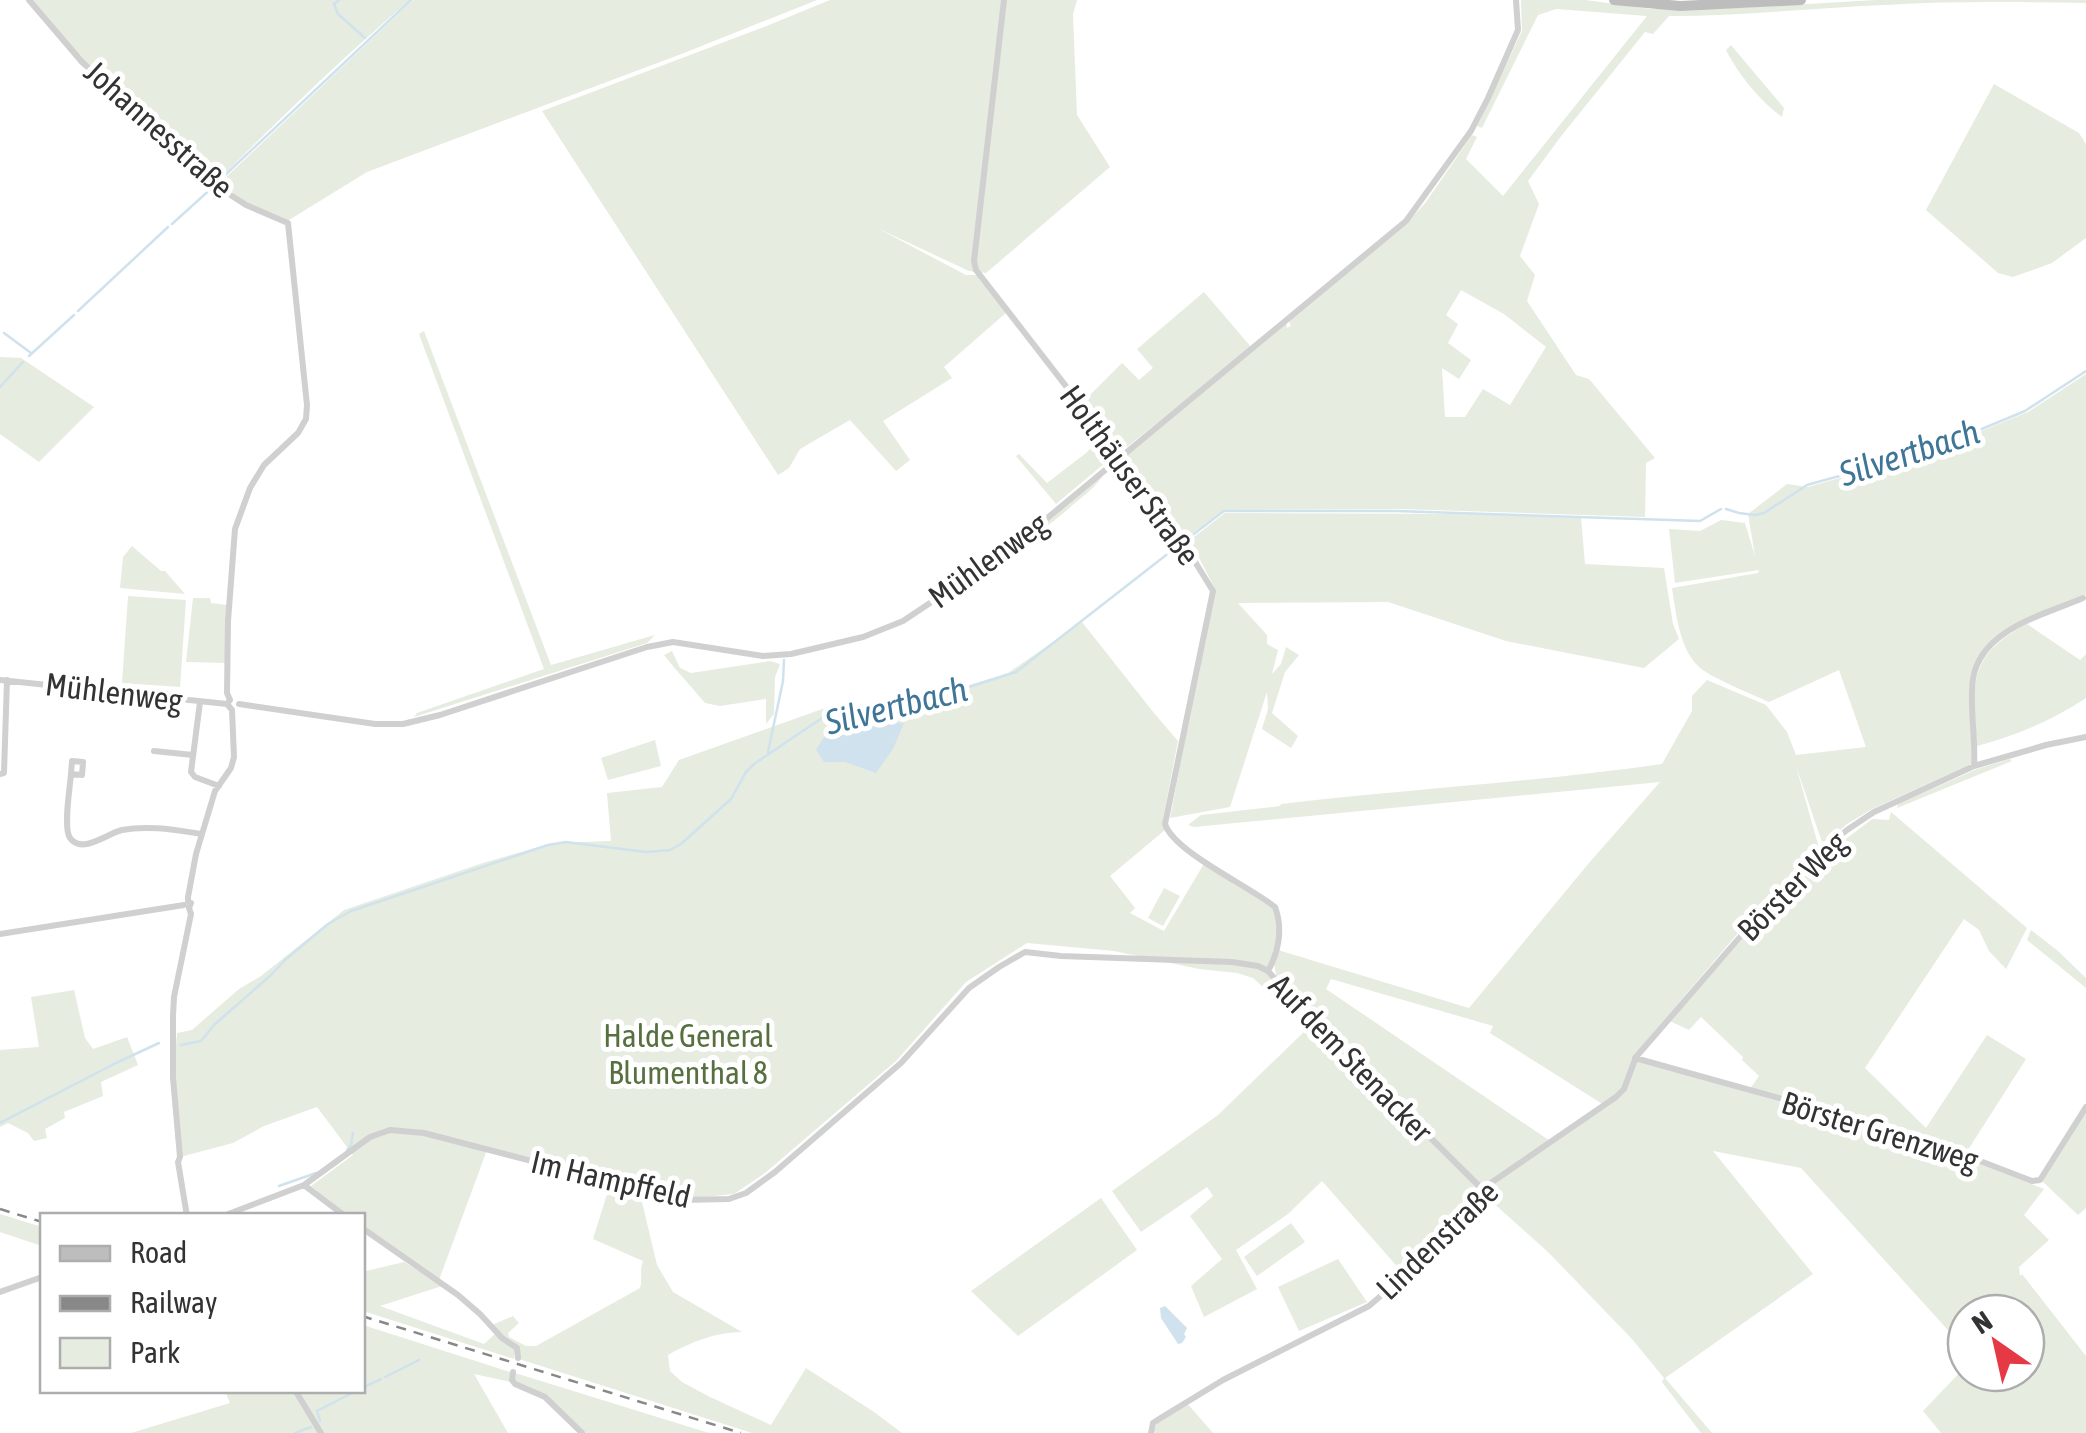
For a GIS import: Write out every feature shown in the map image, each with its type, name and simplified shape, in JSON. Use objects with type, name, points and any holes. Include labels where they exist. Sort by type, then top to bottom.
[{"type":"main road","points":[[1614,0],[1680,6],[1800,0]]},
{"type":"street","name":"Johannesstraße","points":[[29,0],[81,62],[229,194],[288,223],[306,419],[298,433],[264,465],[250,488],[235,529],[228,621],[228,694],[232,704],[234,757],[219,786],[196,854],[187,904],[191,914],[174,996],[173,1078],[178,1162],[186,1213]]},
{"type":"street","name":"Holthäuser Straße","points":[[1004,0],[976,270],[1121,455],[1180,536],[1213,591],[1165,824],[1172,837],[1188,850],[1275,907],[1280,928],[1268,971]]},
{"type":"street","name":"Mühlenweg","points":[[4,680],[232,704],[375,724],[403,724],[647,647],[673,642],[763,656],[791,654],[863,637],[903,622],[1005,553],[1406,220],[1471,131],[1488,98],[1518,30],[1516,0]]},
{"type":"street","points":[[1974,766],[1973,678],[1978,662],[2004,633],[2082,598]]},
{"type":"street","points":[[0,774],[4,773],[4,680]]},
{"type":"street","points":[[200,702],[191,770],[219,786]]},
{"type":"street","name":"Börster Weg","points":[[1646,1046],[1780,891],[1846,830],[1874,812],[1974,766],[2086,737]]},
{"type":"street","points":[[154,750],[193,755]]},
{"type":"street","points":[[71,774],[68,829],[70,838],[79,844],[120,830],[158,828],[202,834]]},
{"type":"street","points":[[0,934],[187,904]]},
{"type":"street","name":"Auf dem Stenacker","points":[[1025,952],[1232,962],[1268,971],[1482,1189]]},
{"type":"street","name":"Im Hampffeld","points":[[231,1213],[304,1184],[370,1137],[390,1130],[424,1133],[682,1200],[729,1200],[775,1172],[902,1063],[969,988],[1025,952]]},
{"type":"street","name":"Lindenstraße","points":[[1151,1433],[1153,1423],[1224,1380],[1369,1306],[1482,1189],[1616,1097],[1646,1046]]},
{"type":"street","name":"Börster Grenzweg","points":[[1636,1058],[1871,1124],[2032,1180],[2040,1180],[2086,1107]]},
{"type":"street","points":[[304,1184],[341,1213]]},
{"type":"street","points":[[365,1230],[471,1305],[517,1348],[518,1358]]},
{"type":"street","points":[[0,1292],[40,1278]]},
{"type":"street","points":[[513,1372],[515,1384],[545,1396],[582,1433]]},
{"type":"street","points":[[297,1393],[322,1433]]},
{"type":"green space","points":[[29,0],[410,0],[217,181],[82,62]]},
{"type":"green space","points":[[413,0],[817,0],[367,172],[289,220],[248,204],[220,183]]},
{"type":"green space","points":[[830,0],[1077,0],[1073,14],[1077,115],[1110,167],[986,273],[969,271],[877,228],[966,275],[980,275],[1007,312],[944,367],[952,378],[883,421],[910,460],[896,471],[850,420],[800,449],[789,468],[778,475],[542,111]]},
{"type":"green space","points":[[1521,0],[1586,0],[1650,9],[1876,0],[2086,0],[1669,16],[1653,34],[1645,32],[1528,181],[1539,204],[1520,256],[1535,275],[1527,301],[1576,375],[1589,379],[1655,458],[1646,463],[1645,517],[1400,509],[1225,510],[1187,537],[1127,457],[1129,450],[1286,322],[1287,328],[1291,326],[1289,321],[1407,223],[1472,135],[1477,137],[1466,159],[1503,196],[1647,16],[1556,9],[1538,15],[1482,128],[1477,126],[1522,31]],"holes":[[[1461,290],[1504,314],[1546,347],[1510,405],[1483,389],[1465,417],[1445,417],[1442,368],[1459,379],[1471,360],[1448,343],[1458,324],[1446,315]]]},
{"type":"green space","points":[[1731,45],[1784,108],[1782,117],[1743,78],[1726,50]]},
{"type":"green space","points":[[1994,84],[2079,133],[2086,144],[2086,238],[2052,263],[2013,277],[1998,273],[1926,210]]},
{"type":"green space","points":[[1204,292],[1251,347],[1121,452],[1085,406],[1086,399],[1122,363],[1139,380],[1153,368],[1137,349]]},
{"type":"green space","points":[[424,331],[551,665],[655,635],[647,643],[414,717],[544,669],[419,334]]},
{"type":"green space","points":[[0,357],[21,358],[94,407],[39,462],[0,434]]},
{"type":"green space","points":[[2086,374],[2086,595],[2016,623],[1976,662],[1971,764],[1872,809],[1823,845],[1796,766],[1819,848],[1755,913],[1634,1059],[1944,1150],[2044,1189],[2024,1215],[2049,1240],[2019,1267],[2020,1276],[2037,1293],[1946,1293],[1946,1328],[1801,1168],[1713,1151],[1813,1274],[1665,1378],[1712,1433],[1701,1433],[1632,1339],[1277,981],[1274,963],[1278,950],[1469,1008],[1660,782],[1188,825],[1201,815],[1281,804],[1662,764],[1692,711],[1692,696],[1707,680],[1766,705],[1787,732],[1796,755],[1866,747],[1839,670],[1769,702],[1697,665],[1682,639],[1672,588],[1759,570],[1675,583],[1669,529],[1700,531],[1721,520],[1745,523],[1755,556],[1748,514],[1787,484],[1808,487],[1928,453],[2028,412]],"holes":[[[1331,979],[1493,1026],[1490,1033],[1604,1105],[1553,1143],[1326,989]]]},
{"type":"green space","points":[[1071,400],[1117,453],[1056,504],[1016,456],[1019,454],[1047,483],[1092,447]]},
{"type":"green space","points":[[1105,471],[1088,492],[1036,535],[943,606],[933,604],[1016,548]]},
{"type":"green space","points":[[1225,513],[1581,518],[1585,564],[1664,568],[1679,639],[1644,668],[1506,641],[1388,602],[1238,603],[1267,635],[1267,644],[1278,650],[1272,674],[1281,664],[1286,647],[1299,655],[1285,672],[1272,713],[1298,736],[1291,748],[1262,729],[1268,709],[1267,692],[1230,807],[1170,818],[1214,587],[1190,540]]},
{"type":"green space","points":[[132,546],[165,571],[185,594],[120,588],[123,557]]},
{"type":"green space","points":[[128,596],[186,600],[180,687],[122,683]]},
{"type":"green space","points":[[193,598],[210,598],[211,603],[227,605],[226,663],[186,662]]},
{"type":"green space","name":"Halde General Blumenthal 8","points":[[1082,622],[1178,741],[1163,819],[1165,830],[1110,876],[1135,908],[1130,913],[1164,931],[1205,862],[1274,909],[1276,941],[1266,972],[1480,1189],[1402,1272],[1322,1181],[1288,1214],[1236,1250],[1257,1289],[1204,1317],[1191,1286],[1222,1259],[1190,1216],[1213,1196],[1207,1187],[1141,1232],[1112,1191],[1218,1115],[1308,1028],[1253,978],[1114,951],[1027,943],[966,982],[897,1060],[765,1173],[734,1194],[683,1199],[487,1150],[439,1280],[365,1227],[365,1213],[345,1213],[311,1186],[353,1155],[317,1107],[264,1126],[233,1143],[180,1157],[173,1078],[177,1033],[192,1030],[239,989],[344,910],[553,843],[611,841],[607,793],[662,787],[679,760],[828,707],[925,699],[1008,673]]},
{"type":"green space","points":[[2027,624],[2080,660],[2086,654],[2086,698],[2033,726],[1977,746],[1975,689],[1983,661],[2007,636]]},
{"type":"green space","points":[[672,651],[680,668],[691,673],[770,661],[780,664],[775,677],[774,714],[766,724],[766,699],[720,706],[705,703],[664,655]]},
{"type":"green space","points":[[655,740],[661,766],[608,780],[601,758]]},
{"type":"green space","points":[[2010,759],[1897,808],[1898,804],[1977,769]]},
{"type":"green space","points":[[1891,812],[2027,928],[2006,969],[1989,951],[1979,930],[1964,919],[1865,1068],[1926,1128],[1987,1035],[2026,1059],[1966,1153],[1749,1090],[1759,1076],[1701,1017],[1689,1030],[1670,1021],[1813,864],[1872,819],[1889,820]]},
{"type":"green space","points":[[1164,888],[1180,896],[1163,926],[1148,918]]},
{"type":"green space","points":[[2031,930],[2086,978],[2086,988],[2027,940]]},
{"type":"green space","points":[[74,990],[85,1038],[93,1049],[127,1037],[138,1065],[101,1082],[103,1096],[64,1112],[65,1118],[45,1129],[47,1138],[34,1141],[28,1133],[8,1123],[0,1127],[0,1050],[39,1047],[31,997]]},
{"type":"green space","points":[[2086,1111],[2086,1208],[2078,1215],[2042,1181]]},
{"type":"green space","points":[[608,1191],[642,1202],[657,1265],[673,1292],[742,1332],[704,1339],[668,1355],[670,1371],[682,1382],[771,1425],[806,1368],[902,1433],[752,1433],[519,1359],[520,1352],[492,1325],[513,1316],[519,1323],[508,1333],[509,1337],[526,1346],[536,1346],[640,1288],[643,1261],[593,1239]]},
{"type":"green space","points":[[1101,1198],[1137,1250],[1018,1336],[971,1291]]},
{"type":"green space","points":[[0,1214],[40,1226],[40,1245],[0,1232]]},
{"type":"green space","points":[[1291,1223],[1305,1242],[1257,1276],[1244,1257]]},
{"type":"green space","points":[[1338,1259],[1367,1302],[1299,1331],[1278,1287]]},
{"type":"green space","points":[[404,1262],[442,1286],[380,1306],[484,1344],[495,1334],[515,1349],[514,1359],[365,1312],[365,1271]]},
{"type":"green space","points":[[2046,1305],[2086,1356],[2086,1433],[1941,1433],[1923,1411],[1946,1387],[1946,1393],[2046,1393]]},
{"type":"green space","points":[[365,1326],[510,1372],[511,1382],[474,1374],[508,1433],[131,1433],[230,1403],[226,1393],[365,1393]]},
{"type":"green space","points":[[515,1373],[709,1433],[586,1433],[564,1412],[516,1382]]},
{"type":"green space","points":[[1186,1402],[1213,1433],[1155,1433],[1158,1421]]},
{"type":"water","points":[[841,720],[904,723],[893,749],[876,773],[845,762],[824,762],[816,750]]},
{"type":"water","points":[[1165,1306],[1187,1328],[1182,1343],[1178,1344],[1161,1318],[1160,1308]]},
{"type":"waterway","points":[[339,0],[334,4],[338,14],[365,38]]},
{"type":"waterway","points":[[224,176],[411,0]]},
{"type":"waterway","points":[[172,224],[214,186]]},
{"type":"waterway","points":[[78,311],[168,227]]},
{"type":"waterway","points":[[29,356],[74,315]]},
{"type":"waterway","points":[[4,333],[31,353]]},
{"type":"waterway","points":[[0,387],[23,362]]},
{"type":"waterway","name":"Silvertbach","points":[[1726,509],[1764,513],[1807,485],[1929,451],[2025,411],[2086,371]]},
{"type":"waterway","name":"Silvertbach","points":[[1186,540],[1224,511],[1397,511],[1700,521],[1721,509]]},
{"type":"waterway","name":"Silvertbach","points":[[181,1045],[201,1041],[285,960],[328,924],[351,911],[548,845],[566,842],[646,852],[670,850],[731,799],[754,764],[825,716],[887,713],[1016,672],[1179,545]]},
{"type":"waterway","points":[[768,752],[784,660]]},
{"type":"waterway","name":"Silvertbach","points":[[0,1123],[159,1043]]},
{"type":"waterway","points":[[347,1150],[353,1133]]},
{"type":"waterway","points":[[279,1186],[316,1173]]},
{"type":"waterway","points":[[385,1377],[419,1360]]},
{"type":"waterway","points":[[365,1387],[381,1379]]},
{"type":"waterway","points":[[320,1421],[317,1411],[352,1393]]},
{"type":"waterway","points":[[295,1433],[311,1427]]},
{"type":"railway","points":[[0,1209],[40,1221]]},
{"type":"railway","points":[[365,1317],[741,1433]]}]
